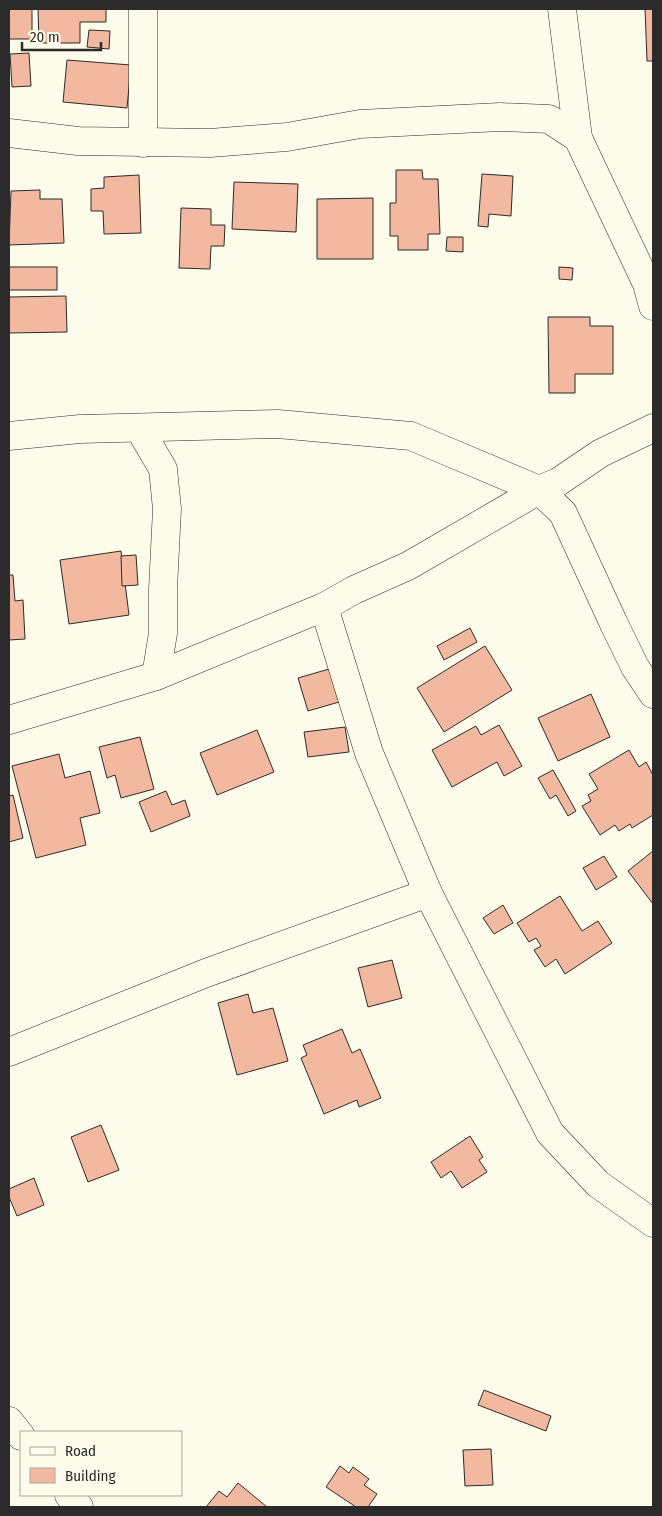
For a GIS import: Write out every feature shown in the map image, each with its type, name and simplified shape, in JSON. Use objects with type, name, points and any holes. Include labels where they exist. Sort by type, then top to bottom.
[{"type":"street","points":[[143,9],[143,143]]},
{"type":"street","points":[[562,9],[578,138],[646,284],[653,306]]},
{"type":"street","points":[[9,133],[78,142],[210,143],[287,137],[360,124],[500,117],[549,119],[578,138]]},
{"type":"street","points":[[9,436],[80,429],[278,424],[411,436],[539,490],[563,513],[614,624],[636,667],[653,694]]},
{"type":"street","points":[[139,428],[163,469],[167,508],[163,633],[156,676]]},
{"type":"street","points":[[9,720],[156,676],[324,607],[354,590],[408,566],[539,490],[558,482],[601,453],[653,428]]},
{"type":"street","points":[[324,607],[369,753],[428,893],[550,1133],[598,1184],[653,1223]]},
{"type":"street","points":[[9,1052],[206,973],[428,893]]},
{"type":"street","points":[[9,1421],[20,1435]]},
{"type":"street","points":[[69,1496],[79,1507]]},
{"type":"building","points":[[9,9],[32,9],[32,39],[9,39]]},
{"type":"building","points":[[38,9],[106,9],[106,22],[80,22],[80,43],[39,43]]},
{"type":"building","points":[[645,9],[653,9],[653,61],[647,61]]},
{"type":"building","points":[[89,30],[110,31],[109,49],[87,47]]},
{"type":"building","points":[[29,53],[31,86],[12,87],[10,54]]},
{"type":"building","points":[[67,60],[131,65],[127,108],[63,102]]},
{"type":"building","points":[[396,170],[422,170],[423,179],[438,179],[440,234],[428,234],[428,250],[398,250],[398,236],[390,236],[390,203],[396,203]]},
{"type":"building","points":[[482,174],[513,176],[511,216],[489,214],[488,227],[478,226]]},
{"type":"building","points":[[139,175],[141,233],[104,234],[103,211],[91,211],[91,189],[104,188],[104,177]]},
{"type":"building","points":[[234,182],[298,184],[296,232],[232,229]]},
{"type":"building","points":[[40,190],[40,199],[62,199],[64,243],[9,245],[11,191]]},
{"type":"building","points":[[373,198],[373,259],[317,259],[317,199]]},
{"type":"building","points":[[181,208],[211,209],[211,225],[225,225],[224,246],[211,246],[210,269],[179,268]]},
{"type":"building","points":[[447,237],[463,237],[463,252],[446,251]]},
{"type":"building","points":[[9,267],[57,267],[57,290],[9,290]]},
{"type":"building","points":[[559,267],[573,268],[572,280],[559,279]]},
{"type":"building","points":[[66,296],[67,332],[9,333],[9,297]]},
{"type":"building","points":[[548,317],[590,317],[590,326],[613,326],[613,374],[575,374],[575,393],[549,393]]},
{"type":"building","points":[[121,551],[129,615],[69,624],[60,560]]},
{"type":"building","points":[[136,555],[138,585],[122,586],[121,556]]},
{"type":"building","points":[[9,575],[13,575],[15,601],[23,600],[25,639],[9,640]]},
{"type":"building","points":[[470,628],[477,642],[444,660],[437,646]]},
{"type":"building","points":[[485,646],[512,690],[444,732],[417,688]]},
{"type":"building","points":[[329,669],[339,702],[308,711],[298,678]]},
{"type":"building","points":[[591,694],[610,737],[558,761],[538,718]]},
{"type":"building","points":[[499,725],[522,766],[504,776],[497,762],[452,787],[432,750],[476,726],[481,735]]},
{"type":"building","points":[[345,727],[349,752],[308,757],[304,732]]},
{"type":"building","points":[[257,730],[274,772],[217,795],[200,753]]},
{"type":"building","points":[[140,737],[154,789],[121,798],[115,775],[107,778],[99,747]]},
{"type":"building","points":[[629,750],[639,767],[646,762],[653,775],[653,815],[632,828],[630,824],[619,831],[615,825],[600,835],[582,806],[591,801],[588,795],[598,789],[589,774]]},
{"type":"building","points":[[59,754],[65,778],[90,771],[100,813],[80,818],[86,845],[36,858],[12,766]]},
{"type":"building","points":[[553,770],[576,811],[568,816],[556,795],[550,799],[538,778]]},
{"type":"building","points":[[166,791],[172,805],[185,800],[190,816],[151,832],[139,802]]},
{"type":"building","points":[[13,795],[23,838],[9,842],[9,796]]},
{"type":"building","points":[[653,851],[653,904],[628,871]]},
{"type":"building","points":[[604,856],[617,877],[596,890],[583,868]]},
{"type":"building","points":[[560,896],[582,931],[598,921],[612,943],[565,974],[556,959],[545,967],[534,950],[541,946],[536,938],[529,942],[517,923]]},
{"type":"building","points":[[503,905],[513,923],[494,934],[483,918]]},
{"type":"building","points":[[392,960],[402,998],[368,1007],[358,968]]},
{"type":"building","points":[[248,994],[253,1013],[273,1008],[288,1061],[237,1075],[218,1003]]},
{"type":"building","points":[[342,1029],[352,1053],[360,1049],[381,1098],[359,1107],[357,1100],[324,1114],[301,1058],[307,1055],[303,1045]]},
{"type":"building","points":[[101,1125],[119,1170],[88,1182],[71,1137]]},
{"type":"building","points":[[470,1136],[483,1157],[479,1160],[487,1172],[462,1188],[451,1171],[441,1178],[431,1162]]},
{"type":"building","points":[[34,1178],[44,1205],[17,1216],[9,1197],[9,1189]]},
{"type":"building","points":[[484,1390],[551,1416],[546,1431],[478,1405]]},
{"type":"building","points":[[491,1449],[493,1485],[465,1486],[463,1450]]},
{"type":"building","points":[[340,1466],[349,1473],[353,1467],[369,1479],[364,1485],[377,1494],[368,1507],[356,1507],[326,1487]]},
{"type":"building","points":[[238,1483],[267,1507],[206,1507],[219,1491],[227,1497]]}]
